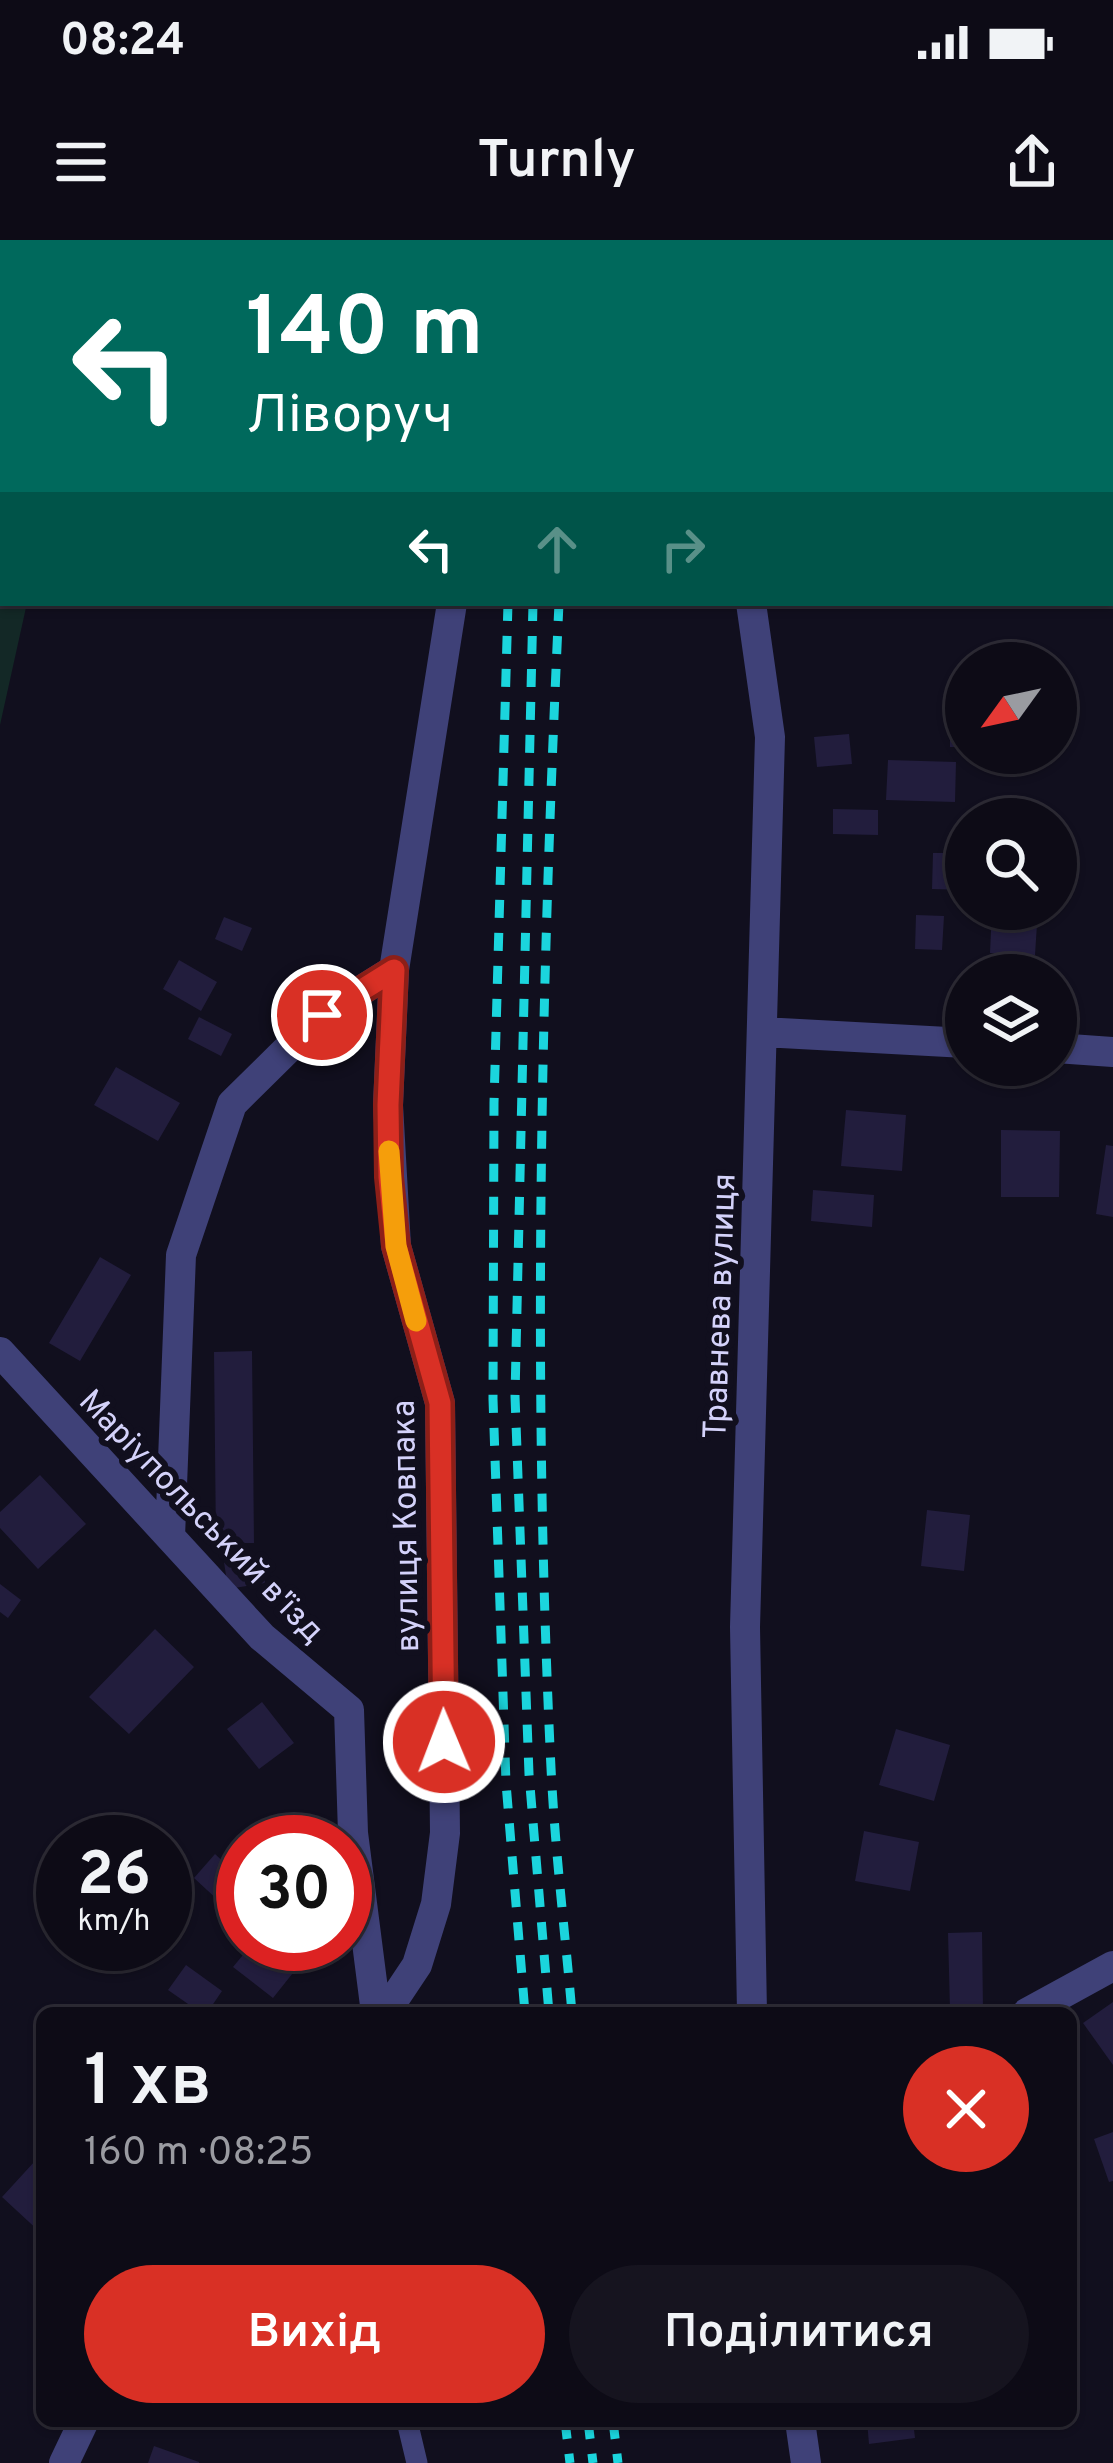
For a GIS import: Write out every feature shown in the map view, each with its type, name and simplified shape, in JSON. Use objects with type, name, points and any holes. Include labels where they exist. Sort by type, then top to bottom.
[{"type":"street","name":"вулиця Ковпака","points":[[389,2007],[418,1964],[436,1904],[445,1833],[440,1403],[396,1246],[388,1105],[394,970],[452,606]]},
{"type":"street","name":"Травнева вулиця","points":[[752,606],[770,736],[745,1627],[752,2007]]},
{"type":"street","points":[[170,1537],[181,1255],[232,1104],[322,1015],[394,970]]},
{"type":"street","points":[[762,1032],[945,1042]]},
{"type":"street","points":[[1077,1049],[1113,1052]]},
{"type":"street","name":"Маріупольський в'їзд","points":[[0,1352],[262,1637],[349,1710],[353,1833],[375,2007]]},
{"type":"street","points":[[1039,2007],[1113,1966]]},
{"type":"street","points":[[64,2463],[81,2427]]},
{"type":"street","points":[[801,2427],[806,2463]]},
{"type":"lane","points":[[408,2427],[417,2463]]},
{"type":"green space","points":[[0,606],[26,606],[0,725]]},
{"type":"building","points":[[849,734],[852,764],[817,767],[814,737]]},
{"type":"building","points":[[888,760],[945,762],[945,774],[956,774],[955,798],[886,800]]},
{"type":"building","points":[[833,809],[878,810],[878,835],[833,834]]},
{"type":"building","points":[[933,853],[945,853],[945,889],[932,889]]},
{"type":"building","points":[[916,915],[944,916],[942,950],[915,949]]},
{"type":"building","points":[[224,917],[252,928],[242,951],[215,939]]},
{"type":"building","points":[[991,930],[1037,930],[1035,954],[990,953]]},
{"type":"building","points":[[179,960],[217,982],[201,1011],[163,989]]},
{"type":"building","points":[[199,1017],[232,1034],[221,1056],[188,1039]]},
{"type":"building","points":[[116,1067],[180,1103],[158,1141],[94,1105]]},
{"type":"building","points":[[846,1110],[906,1115],[902,1171],[841,1166]]},
{"type":"building","points":[[1001,1130],[1060,1131],[1059,1197],[1001,1197]]},
{"type":"building","points":[[1106,1145],[1113,1146],[1113,1217],[1096,1214]]},
{"type":"building","points":[[813,1190],[874,1195],[872,1227],[811,1221]]},
{"type":"building","points":[[100,1257],[131,1275],[80,1361],[49,1343]]},
{"type":"building","points":[[252,1351],[254,1543],[216,1543],[214,1352]]},
{"type":"building","points":[[40,1475],[86,1524],[38,1569],[0,1528],[0,1512]]},
{"type":"building","points":[[927,1510],[970,1515],[964,1571],[921,1566]]},
{"type":"building","points":[[262,1557],[265,1583],[228,1589],[224,1562]]},
{"type":"building","points":[[0,1584],[21,1600],[8,1618],[0,1612]]},
{"type":"building","points":[[155,1629],[194,1667],[129,1734],[89,1697]]},
{"type":"building","points":[[262,1702],[294,1743],[259,1769],[227,1729]]},
{"type":"building","points":[[896,1729],[950,1745],[934,1801],[879,1785]]},
{"type":"building","points":[[864,1831],[919,1842],[910,1891],[855,1881]]},
{"type":"building","points":[[215,1854],[216,1898],[194,1878]]},
{"type":"building","points":[[982,1932],[983,2007],[950,2007],[948,1933]]},
{"type":"building","points":[[192,1969],[222,1991],[211,2007],[192,2007],[168,1990],[182,1971]]},
{"type":"building","points":[[238,1971],[294,1971],[273,1998]]},
{"type":"building","points":[[1113,2002],[1113,2065],[1083,2023]]},
{"type":"building","points":[[1113,2132],[1113,2181],[1109,2182],[1094,2139]]},
{"type":"building","points":[[35,2161],[36,2162],[36,2228],[2,2197]]},
{"type":"building","points":[[868,2427],[914,2427],[915,2438],[869,2444]]},
{"type":"building","points":[[154,2446],[199,2462],[199,2463],[148,2463]]},
{"type":"railway","points":[[508,606],[494,1103],[493,1399],[506,1783],[525,2007]]},
{"type":"railway","points":[[533,606],[515,1396],[529,1774],[548,2007]]},
{"type":"railway","points":[[559,606],[547,894],[540,1331],[551,1768],[571,2007]]},
{"type":"railway","points":[[566,2427],[570,2463]]},
{"type":"railway","points":[[589,2427],[593,2463]]},
{"type":"railway","points":[[614,2427],[618,2463]]},
{"type":"slow traffic","points":[[389,1151],[396,1246],[416,1321]]},
{"type":"route","points":[[322,1015],[394,970],[389,1177],[396,1246],[440,1403],[444,1742]]}]
